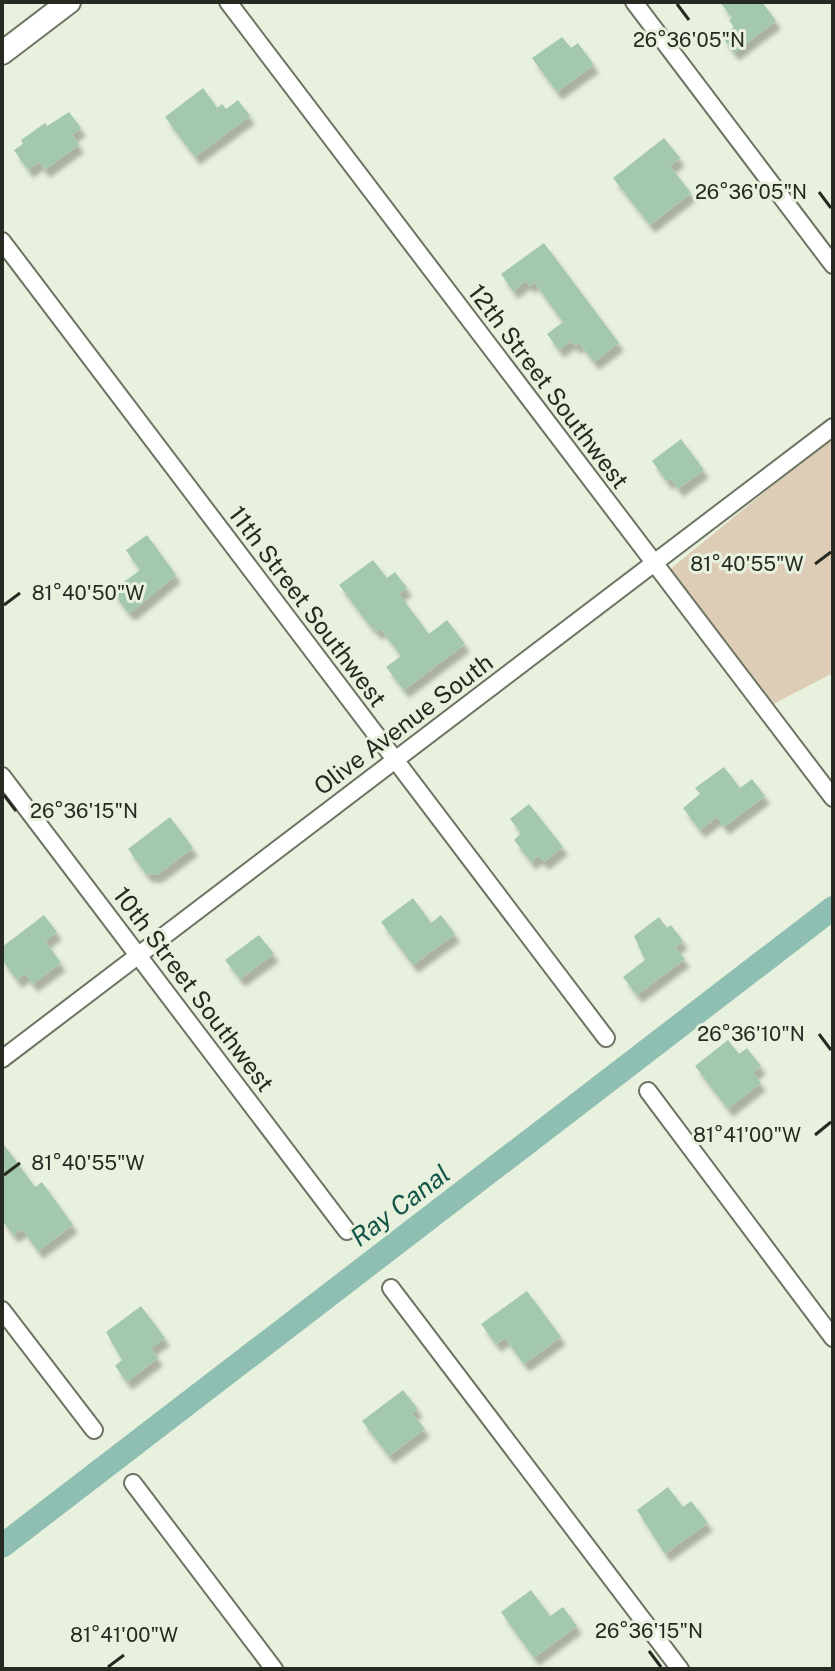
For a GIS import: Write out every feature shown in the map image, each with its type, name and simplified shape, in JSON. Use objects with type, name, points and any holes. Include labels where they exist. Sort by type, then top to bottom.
[{"type":"street","points":[[2,53],[69,2]]},
{"type":"street","name":"12th Street Southwest","points":[[228,2],[833,798]]},
{"type":"street","points":[[634,2],[833,265]]},
{"type":"street","name":"11th Street Southwest","points":[[2,241],[606,1038]]},
{"type":"street","name":"Olive Avenue South","points":[[2,1059],[833,427]]},
{"type":"street","name":"10th Street Southwest","points":[[2,776],[347,1231]]},
{"type":"street","points":[[648,1091],[833,1338]]},
{"type":"street","points":[[391,1288],[680,1669]]},
{"type":"street","points":[[2,1310],[94,1430]]},
{"type":"street","points":[[133,1483],[274,1669]]},
{"type":"shaded area","points":[[833,436],[833,673],[758,712],[657,580]]},
{"type":"building","points":[[720,2],[762,2],[776,21],[734,53],[722,36],[734,27],[729,20],[732,18]]},
{"type":"building","points":[[562,37],[571,48],[578,43],[594,65],[557,92],[532,58]]},
{"type":"building","points":[[203,88],[217,108],[222,104],[226,109],[238,100],[250,116],[195,157],[165,117]]},
{"type":"building","points":[[69,112],[81,128],[72,135],[79,145],[45,170],[39,162],[28,170],[14,150],[23,144],[21,140],[45,123],[47,126]]},
{"type":"building","points":[[664,138],[680,158],[670,166],[691,193],[650,225],[613,178]]},
{"type":"building","points":[[544,243],[619,343],[594,362],[579,343],[575,346],[571,341],[559,350],[547,334],[563,322],[534,282],[529,286],[526,281],[513,291],[501,274]]},
{"type":"building","points":[[681,439],[704,470],[678,489],[671,479],[667,482],[652,461]]},
{"type":"building","points":[[147,535],[176,575],[132,612],[127,611],[112,591],[140,570],[126,550]]},
{"type":"building","points":[[373,560],[387,578],[395,572],[407,588],[399,594],[429,634],[447,620],[465,644],[404,690],[386,667],[401,656],[381,629],[377,632],[367,622],[339,585]]},
{"type":"building","points":[[724,767],[740,788],[752,779],[765,796],[724,827],[717,817],[700,830],[683,808],[700,794],[695,788]]},
{"type":"building","points":[[529,804],[563,847],[544,862],[538,856],[531,862],[514,840],[521,833],[510,819]]},
{"type":"building","points":[[170,817],[193,848],[157,875],[146,874],[128,849]]},
{"type":"building","points":[[413,898],[431,923],[441,915],[455,934],[413,965],[381,922]]},
{"type":"building","points":[[44,915],[57,932],[45,941],[61,963],[33,984],[25,974],[17,980],[2,960],[2,947]]},
{"type":"building","points":[[659,917],[667,928],[671,925],[683,941],[675,947],[685,959],[637,995],[623,977],[645,960],[634,936]]},
{"type":"building","points":[[259,935],[274,954],[240,979],[225,960]]},
{"type":"building","points":[[728,1040],[739,1054],[747,1048],[761,1066],[753,1073],[761,1083],[728,1109],[695,1066]]},
{"type":"building","points":[[2,1142],[35,1187],[42,1182],[73,1225],[38,1251],[22,1229],[13,1235],[2,1220]]},
{"type":"building","points":[[527,1291],[561,1337],[524,1364],[505,1338],[496,1344],[481,1324]]},
{"type":"building","points":[[141,1306],[165,1338],[151,1348],[158,1358],[127,1382],[115,1366],[122,1360],[106,1332]]},
{"type":"building","points":[[403,1390],[418,1409],[412,1413],[425,1429],[389,1456],[362,1421]]},
{"type":"building","points":[[668,1487],[683,1507],[691,1501],[708,1523],[665,1554],[637,1510]]},
{"type":"building","points":[[531,1590],[550,1616],[563,1607],[577,1626],[534,1658],[501,1612]]},
{"type":"waterway","name":"Ray Canal","points":[[2,1546],[833,908]]}]
